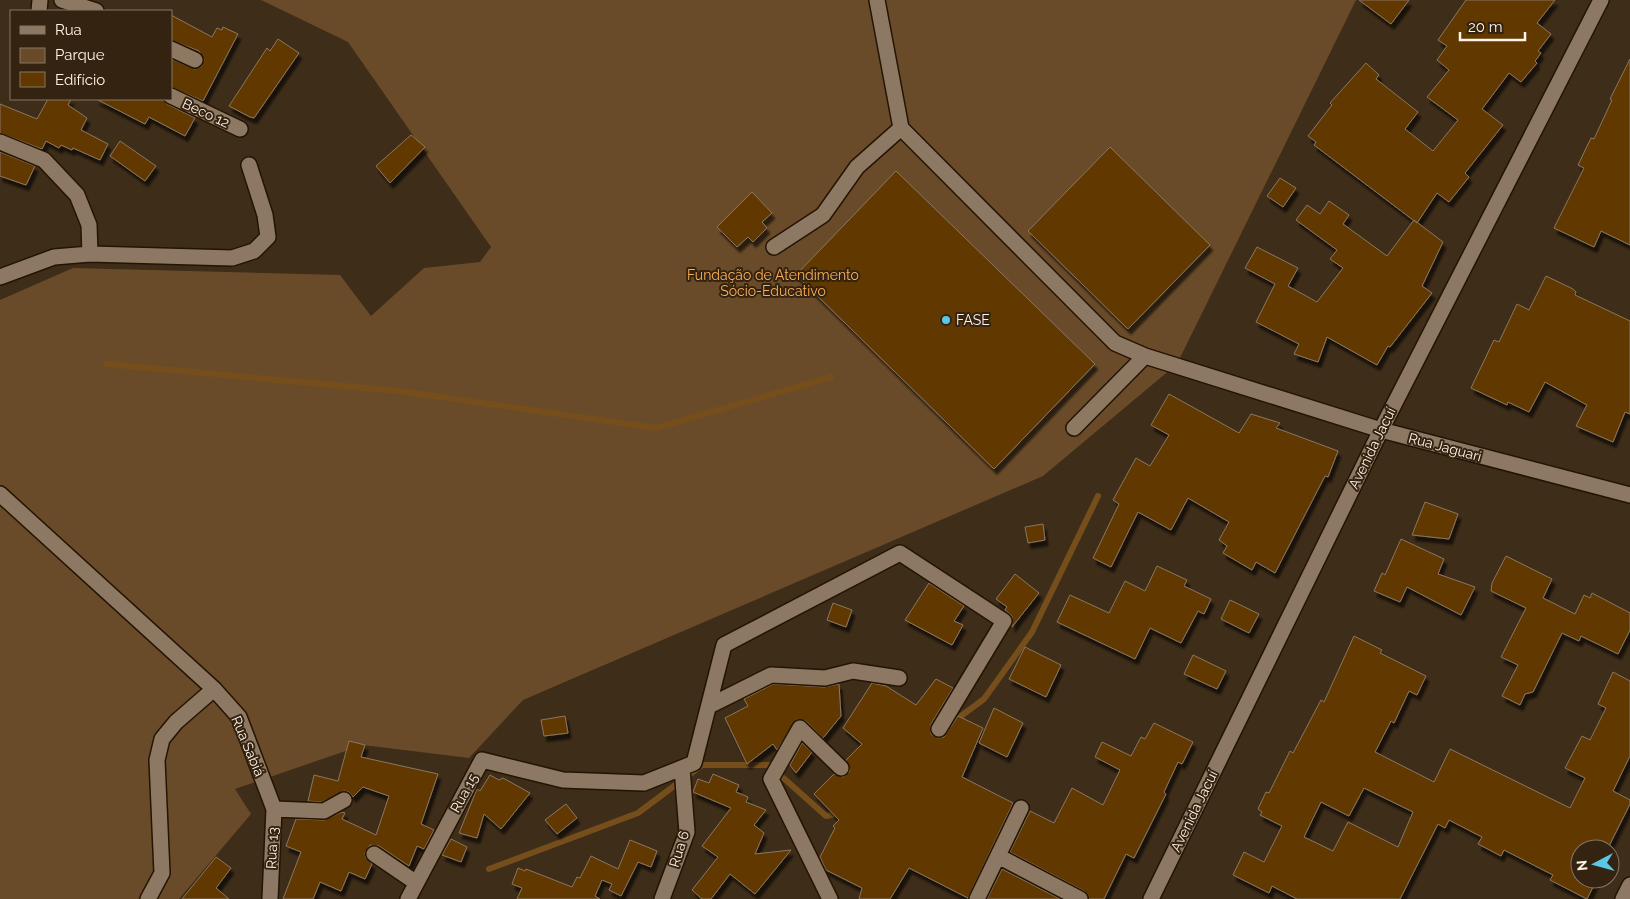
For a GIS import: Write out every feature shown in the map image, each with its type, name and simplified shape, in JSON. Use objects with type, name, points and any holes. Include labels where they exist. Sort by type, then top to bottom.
[{"type":"street","points":[[62,0],[93,10]]},
{"type":"street","points":[[774,247],[823,215],[857,167],[901,128],[877,0]]},
{"type":"street","name":"Avenida Jacuí","points":[[1151,899],[1381,430],[1601,0]]},
{"type":"street","points":[[172,49],[195,60]]},
{"type":"street","name":"Beco 12","points":[[172,96],[240,129]]},
{"type":"street","name":"Rua Jaguari","points":[[901,128],[1115,343],[1145,356],[1177,364],[1381,430],[1630,495]]},
{"type":"street","points":[[0,142],[44,160],[77,195],[89,225],[90,254]]},
{"type":"street","points":[[0,278],[54,257],[90,254],[232,258],[254,251],[268,237],[265,215],[249,165]]},
{"type":"street","points":[[1074,428],[1095,410],[1145,356]]},
{"type":"street","name":"Rua Sabiá","points":[[0,494],[214,689],[239,717],[274,809]]},
{"type":"street","points":[[682,768],[694,763],[724,645],[900,553],[1004,621],[939,729]]},
{"type":"street","points":[[709,706],[771,675],[825,678],[853,671],[899,678]]},
{"type":"street","points":[[148,899],[162,873],[157,760],[162,739],[176,722],[214,689]]},
{"type":"street","points":[[830,899],[770,779],[800,728],[841,768]]},
{"type":"street","name":"Rua 15","points":[[408,899],[415,882],[482,760],[563,780],[644,784],[682,768]]},
{"type":"street","name":"Rua 6","points":[[662,899],[687,832],[682,768]]},
{"type":"street","name":"Rua 13","points":[[270,899],[274,809],[324,811],[344,800]]},
{"type":"street","points":[[977,899],[1021,808]]},
{"type":"street","points":[[374,854],[415,882]]},
{"type":"street","points":[[998,856],[1080,899]]},
{"type":"street","points":[[1623,899],[1630,885]]},
{"type":"green space","name":"Fundação de Atendimento Sócio-Educativo","points":[[261,0],[1356,0],[1177,364],[1043,476],[523,700],[469,758],[363,745],[235,789],[251,814],[179,899],[0,899],[0,300],[73,268],[340,275],[371,316],[424,268],[480,262],[491,247],[348,42]]},
{"type":"building","points":[[1359,0],[1409,0],[1391,24]]},
{"type":"building","points":[[1466,0],[1555,0],[1537,23],[1551,34],[1538,51],[1541,53],[1535,61],[1537,63],[1521,82],[1509,73],[1482,109],[1503,125],[1465,173],[1469,177],[1449,202],[1437,193],[1417,223],[1314,145],[1316,142],[1308,136],[1332,105],[1330,103],[1366,63],[1379,75],[1376,79],[1418,112],[1405,129],[1433,151],[1458,120],[1427,97],[1449,70],[1437,60],[1447,46],[1438,40]]},
{"type":"building","points":[[172,16],[212,37],[217,28],[222,30],[223,27],[238,34],[203,101],[172,87],[172,59],[195,69],[201,67],[204,60],[199,51],[172,40]]},
{"type":"building","points":[[278,39],[299,53],[254,118],[229,106],[267,48],[270,51]]},
{"type":"building","points":[[1630,59],[1630,245],[1601,231],[1594,247],[1554,228],[1584,168],[1578,165],[1591,138],[1594,139],[1612,100],[1610,99]]},
{"type":"building","points":[[47,100],[70,100],[68,105],[87,118],[81,130],[108,144],[100,160],[73,148],[72,150],[61,145],[59,148],[46,141],[42,149],[0,133],[0,104],[37,119]]},
{"type":"building","points":[[98,100],[163,100],[167,104],[195,118],[185,136],[149,117],[145,124]]},
{"type":"building","points":[[411,135],[425,147],[390,183],[376,166]]},
{"type":"building","points":[[120,141],[156,166],[145,181],[110,156]]},
{"type":"building","points":[[1110,147],[1210,245],[1128,329],[1028,231]]},
{"type":"building","points":[[0,152],[35,166],[26,185],[0,176]]},
{"type":"building","name":"FASE","points":[[896,171],[1095,364],[994,469],[796,275]]},
{"type":"building","points":[[1280,178],[1296,188],[1283,207],[1267,196]]},
{"type":"building","points":[[752,192],[772,213],[762,222],[767,228],[753,242],[748,237],[737,247],[717,227]]},
{"type":"building","points":[[1329,201],[1349,215],[1343,224],[1387,256],[1414,220],[1443,242],[1422,286],[1432,293],[1390,347],[1388,346],[1377,365],[1327,337],[1318,362],[1294,354],[1299,344],[1256,322],[1275,284],[1245,268],[1257,247],[1298,268],[1288,286],[1317,302],[1343,268],[1330,259],[1337,250],[1296,220],[1307,205],[1320,214]]},
{"type":"building","points":[[1546,276],[1573,289],[1576,292],[1575,295],[1630,321],[1630,414],[1625,412],[1613,442],[1576,426],[1587,405],[1545,382],[1529,412],[1508,402],[1507,405],[1471,388],[1494,340],[1499,342],[1517,304],[1529,310]]},
{"type":"building","points":[[1169,394],[1239,433],[1251,414],[1280,423],[1276,428],[1338,451],[1328,477],[1325,476],[1275,573],[1256,562],[1252,570],[1223,553],[1227,546],[1219,540],[1229,522],[1188,498],[1171,530],[1138,512],[1111,567],[1093,558],[1119,504],[1113,500],[1136,458],[1150,466],[1169,435],[1151,425]]},
{"type":"building","points":[[1425,502],[1458,514],[1449,539],[1412,535]]},
{"type":"building","points":[[1043,524],[1045,540],[1028,543],[1025,527]]},
{"type":"building","points":[[1401,539],[1444,559],[1438,574],[1475,587],[1461,615],[1407,587],[1400,602],[1374,591],[1382,573],[1385,575]]},
{"type":"building","points":[[1506,556],[1552,579],[1543,598],[1575,614],[1584,595],[1590,598],[1592,593],[1630,613],[1630,630],[1618,654],[1581,636],[1579,641],[1562,633],[1533,692],[1525,694],[1520,705],[1502,696],[1518,665],[1501,657],[1526,608],[1491,591],[1492,583]]},
{"type":"building","points":[[1157,566],[1187,580],[1184,586],[1211,599],[1204,614],[1198,611],[1181,643],[1150,628],[1135,659],[1057,622],[1070,595],[1109,613],[1125,581],[1145,591]]},
{"type":"building","points":[[1015,574],[1039,593],[1012,627],[1012,616],[1005,610],[1007,607],[996,599]]},
{"type":"building","points":[[929,583],[964,606],[954,621],[963,625],[952,645],[905,620]]},
{"type":"building","points":[[1230,600],[1259,614],[1249,633],[1221,619]]},
{"type":"building","points":[[833,603],[852,610],[846,627],[827,620]]},
{"type":"building","points":[[1354,636],[1382,650],[1380,653],[1426,676],[1417,695],[1409,691],[1394,723],[1391,721],[1375,752],[1434,782],[1450,749],[1570,808],[1585,778],[1565,768],[1582,736],[1590,740],[1606,708],[1598,704],[1613,672],[1630,681],[1630,756],[1613,791],[1630,800],[1630,804],[1612,839],[1570,839],[1570,889],[1592,889],[1587,899],[1550,880],[1553,875],[1504,850],[1501,856],[1478,844],[1482,837],[1449,820],[1445,828],[1438,824],[1400,899],[1297,899],[1272,886],[1269,893],[1233,875],[1244,852],[1264,862],[1282,826],[1260,815],[1262,812],[1258,809],[1266,792],[1269,793],[1290,751],[1293,753],[1321,700],[1324,702]],"holes":[[[1364,788],[1413,812],[1398,847],[1348,822],[1333,851],[1304,837],[1321,802],[1349,816]]]},
{"type":"building","points":[[1025,647],[1061,665],[1046,697],[1009,679]]},
{"type":"building","points":[[1193,655],[1226,671],[1217,689],[1184,674]]},
{"type":"building","points":[[936,679],[953,688],[931,724],[931,734],[938,738],[944,737],[958,716],[983,728],[962,777],[1013,803],[968,898],[909,868],[890,899],[859,899],[862,888],[826,870],[820,857],[835,828],[833,826],[839,820],[814,794],[834,774],[843,777],[850,771],[846,760],[862,744],[843,728],[872,683],[886,686],[916,705]]},
{"type":"building","points":[[773,684],[824,687],[839,684],[841,716],[823,738],[806,721],[796,720],[777,750],[773,744],[747,764],[725,718],[748,706],[744,699]]},
{"type":"building","points":[[994,708],[1023,723],[1007,757],[979,743]]},
{"type":"building","points":[[565,716],[568,733],[544,736],[541,720]]},
{"type":"building","points":[[1154,723],[1193,742],[1182,764],[1178,762],[1164,792],[1166,794],[1134,858],[1126,854],[1104,899],[1089,899],[1084,891],[1010,852],[1030,811],[1054,823],[1072,788],[1103,805],[1120,770],[1095,757],[1102,742],[1131,756],[1141,737],[1145,739]]},
{"type":"building","points":[[349,741],[365,745],[361,757],[438,774],[421,824],[434,830],[424,849],[417,846],[409,866],[379,846],[370,845],[365,853],[366,858],[372,864],[365,879],[349,872],[341,891],[320,882],[313,899],[283,899],[301,852],[286,846],[296,819],[324,820],[342,812],[345,813],[342,819],[376,835],[389,796],[363,787],[353,797],[349,792],[344,791],[322,802],[308,801],[314,775],[338,781]]},
{"type":"building","points":[[802,743],[812,752],[796,773],[790,765]]},
{"type":"building","points":[[713,774],[739,785],[736,792],[748,797],[746,802],[766,810],[754,825],[764,833],[755,854],[791,850],[755,894],[730,874],[711,899],[702,899],[692,890],[718,857],[702,846],[731,808],[693,792],[698,779],[709,783]]},
{"type":"building","points":[[490,775],[499,780],[503,778],[530,793],[501,829],[484,814],[477,838],[459,833],[477,789],[480,791]]},
{"type":"building","points":[[566,804],[577,818],[557,834],[545,820]]},
{"type":"building","points":[[451,839],[467,847],[461,862],[442,855]]},
{"type":"building","points":[[630,840],[657,851],[651,867],[638,862],[621,896],[609,890],[612,884],[602,880],[595,896],[600,899],[517,899],[522,888],[512,884],[518,868],[525,871],[526,869],[572,887],[577,877],[580,878],[591,856],[618,869]]},
{"type":"building","points":[[216,857],[231,868],[216,888],[229,899],[182,899]]},
{"type":"building","points":[[1002,869],[1060,899],[987,899]]},
{"type":"waterway","points":[[106,364],[399,391],[656,428],[831,377]]},
{"type":"waterway","points":[[957,723],[961,716],[984,699],[1032,632],[1098,496]]},
{"type":"waterway","points":[[489,869],[638,813],[702,765],[769,765],[826,816],[842,813]]},
{"type":"place","name":"FASE","points":[[946,320]]}]
